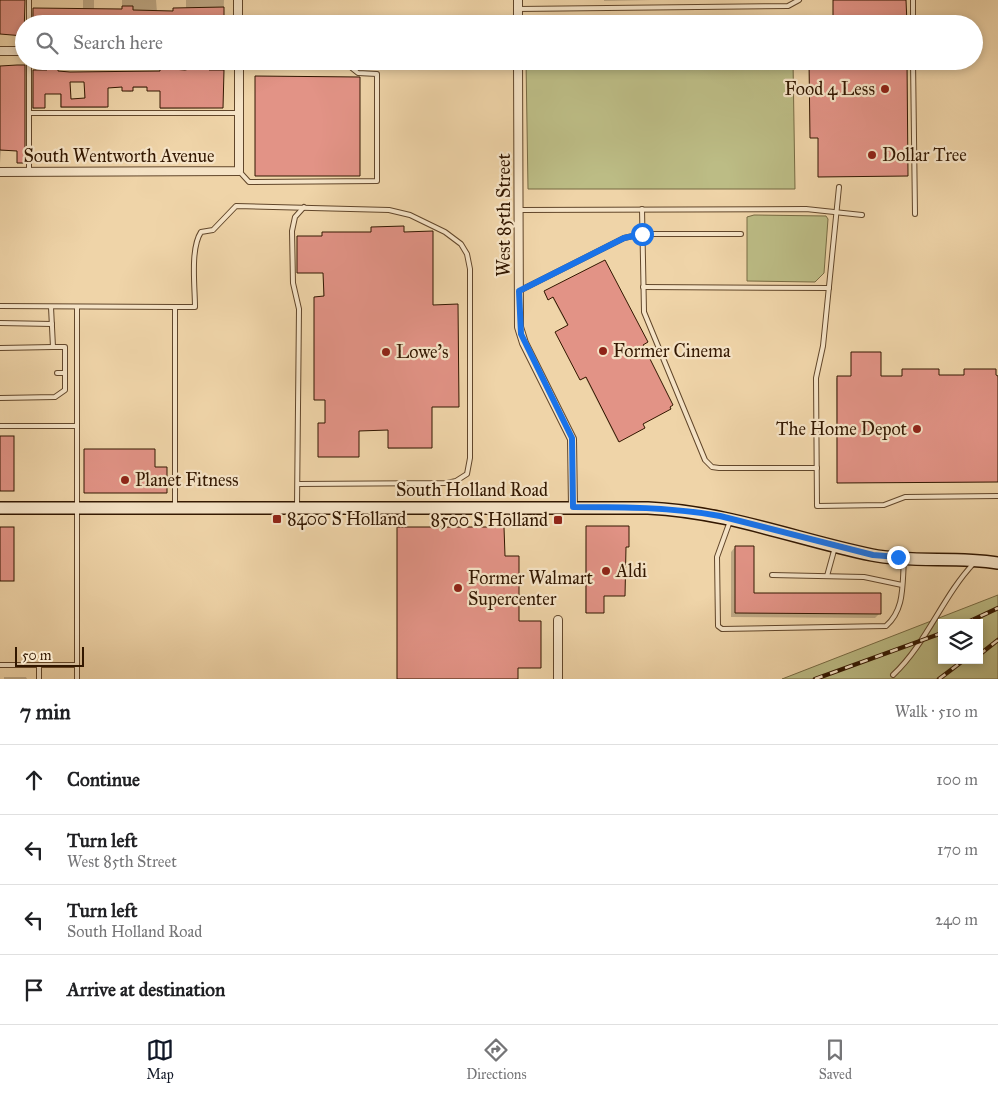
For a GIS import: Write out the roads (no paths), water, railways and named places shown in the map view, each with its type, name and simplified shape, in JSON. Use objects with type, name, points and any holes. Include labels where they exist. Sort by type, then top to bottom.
[{"type":"main road","name":"South Holland Road","points":[[0,508],[573,507],[669,509],[731,519],[873,555],[977,559],[998,563]]},
{"type":"street","points":[[238,0],[238,15]]},
{"type":"street","points":[[518,0],[518,15]]},
{"type":"street","points":[[0,52],[15,51]]},
{"type":"street","points":[[239,70],[239,171]]},
{"type":"street","name":"West 85th Street","points":[[518,70],[519,291],[521,334],[572,438],[573,507]]},
{"type":"street","name":"South Wentworth Avenue","points":[[0,172],[239,171]]},
{"type":"street","points":[[558,620],[558,679]]},
{"type":"lane","points":[[29,0],[29,15]]},
{"type":"lane","points":[[518,9],[788,6],[798,0]]},
{"type":"lane","points":[[913,0],[913,15]]},
{"type":"lane","points":[[29,70],[30,172]]},
{"type":"lane","points":[[239,171],[249,182],[377,181],[377,74],[358,73],[354,70]]},
{"type":"lane","points":[[914,70],[915,214]]},
{"type":"lane","points":[[29,113],[239,113]]},
{"type":"lane","points":[[839,187],[823,346],[816,378],[818,506],[884,505],[905,497],[998,496]]},
{"type":"lane","points":[[0,306],[195,307],[197,238],[201,232],[213,230],[236,206],[389,210],[428,222],[461,244],[468,254],[470,269],[470,458],[467,474],[456,481],[447,483],[298,484]]},
{"type":"lane","points":[[297,507],[299,309],[293,282],[292,258],[295,217],[304,207]]},
{"type":"lane","points":[[642,209],[644,312],[705,460],[712,467],[719,468],[817,468]]},
{"type":"lane","points":[[519,210],[806,209],[862,215]]},
{"type":"lane","points":[[519,291],[624,238],[642,234],[741,234]]},
{"type":"lane","points":[[643,287],[829,288]]},
{"type":"lane","points":[[51,307],[53,347]]},
{"type":"lane","points":[[77,307],[78,679]]},
{"type":"lane","points":[[175,507],[176,307]]},
{"type":"lane","points":[[0,323],[52,324]]},
{"type":"lane","points":[[0,348],[65,347],[65,390],[61,395],[55,397],[0,398]]},
{"type":"lane","points":[[57,373],[65,373]]},
{"type":"lane","points":[[0,426],[77,426]]},
{"type":"lane","points":[[731,519],[718,557],[718,626],[722,629],[886,626],[896,618],[900,607],[904,557]]},
{"type":"lane","points":[[827,576],[835,545]]},
{"type":"lane","points":[[894,675],[913,654],[953,588],[977,559]]},
{"type":"lane","points":[[772,575],[864,577],[902,585]]},
{"type":"lane","points":[[0,665],[78,665]]},
{"type":"lane","points":[[39,665],[39,679]]},
{"type":"railway","points":[[975,619],[998,608]]},
{"type":"railway","points":[[815,679],[938,634]]},
{"type":"railway","points":[[983,652],[998,640]]},
{"type":"railway","points":[[939,679],[959,664]]},
{"type":"place","name":"Food 4 Less","points":[[885,89]]},
{"type":"place","name":"Dollar Tree","points":[[872,155]]},
{"type":"place","name":"Former Cinema","points":[[603,351]]},
{"type":"place","name":"Lowe's","points":[[386,352]]},
{"type":"place","name":"The Home Depot","points":[[917,429]]},
{"type":"place","name":"Planet Fitness","points":[[125,480]]},
{"type":"place","name":"8400 S Holland","points":[[277,519]]},
{"type":"place","name":"8500 S Holland","points":[[558,520]]},
{"type":"place","name":"Aldi","points":[[606,571]]},
{"type":"place","name":"Former Walmart Supercenter","points":[[458,588]]}]
